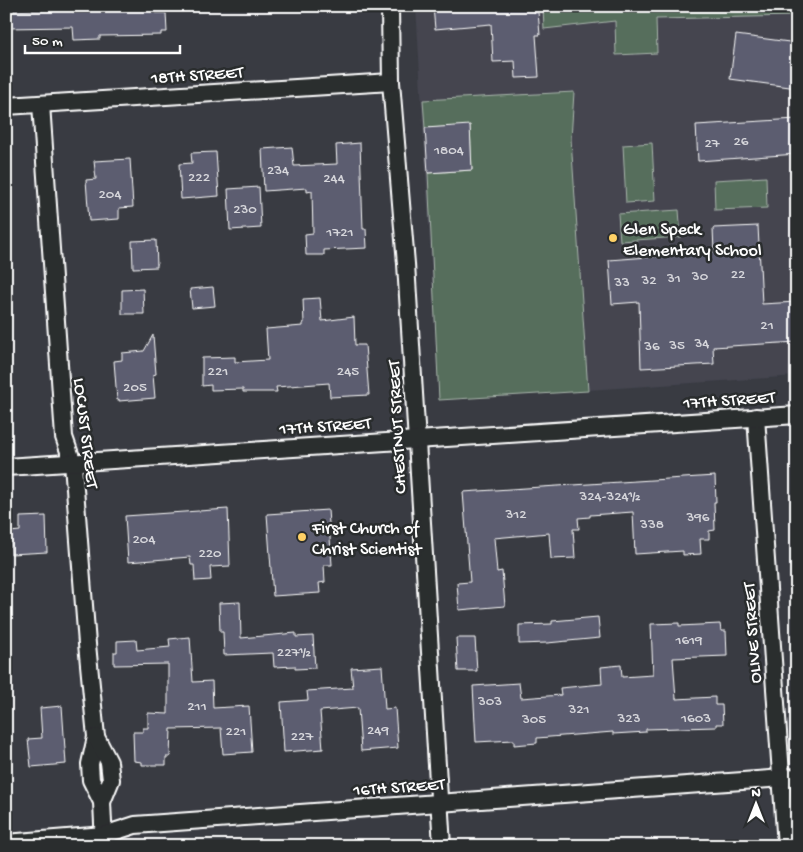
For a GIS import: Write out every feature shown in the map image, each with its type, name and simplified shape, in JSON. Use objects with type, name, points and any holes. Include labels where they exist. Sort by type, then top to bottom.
[{"type":"street","name":"CHESTNUT STREET","points":[[390,6],[391,82],[406,264],[442,846]]},
{"type":"street","name":"18TH STREET","points":[[6,106],[391,82]]},
{"type":"street","name":"LOCUST STREET","points":[[41,104],[64,437],[73,463],[96,737],[109,762],[111,780],[102,802],[104,840]]},
{"type":"street","name":"17TH STREET","points":[[6,467],[797,415]]},
{"type":"street","name":"OLIVE STREET","points":[[756,417],[789,778],[786,846]]},
{"type":"street","name":"16TH STREET","points":[[6,843],[104,840],[135,825],[789,778]]},
{"type":"shaded area","name":"Glen Speck Elementary School","points":[[416,6],[797,6],[797,376],[439,400]]},
{"type":"green space","points":[[543,6],[797,6],[797,16],[656,19],[657,53],[616,55],[615,21],[544,29]]},
{"type":"green space","points":[[574,92],[571,139],[588,391],[439,400],[428,173],[472,170],[470,126],[425,128],[423,100]]},
{"type":"green space","points":[[652,143],[655,201],[626,203],[623,145]]},
{"type":"green space","points":[[766,177],[767,208],[715,210],[714,180]]},
{"type":"green space","points":[[679,210],[681,237],[620,241],[618,214]]},
{"type":"building","points":[[123,6],[155,6],[155,13],[166,13],[167,32],[161,32],[161,35],[100,36],[100,39],[74,40],[73,27],[6,28],[6,11],[73,9],[73,12],[123,10]]},
{"type":"building","points":[[433,6],[534,6],[535,13],[538,12],[540,35],[536,35],[539,77],[516,78],[515,61],[493,62],[491,24],[435,29]]},
{"type":"building","points":[[736,35],[797,43],[797,88],[730,79]]},
{"type":"building","points":[[797,119],[797,154],[698,161],[696,125]]},
{"type":"building","points":[[470,125],[472,170],[428,173],[425,128]]},
{"type":"building","points":[[360,143],[363,229],[366,229],[367,248],[324,250],[324,255],[306,255],[305,234],[313,233],[312,191],[307,192],[307,188],[264,191],[262,149],[292,147],[294,166],[337,164],[336,145]]},
{"type":"building","points":[[216,152],[219,196],[181,199],[179,164],[192,163],[191,153]]},
{"type":"building","points":[[130,159],[133,207],[119,208],[119,219],[89,221],[86,180],[96,179],[94,161]]},
{"type":"building","points":[[259,187],[261,228],[230,230],[228,189]]},
{"type":"building","points":[[758,226],[762,304],[797,302],[797,342],[713,347],[714,364],[641,368],[639,302],[612,304],[609,260],[714,252],[713,228]]},
{"type":"building","points":[[156,240],[157,267],[133,268],[132,241]]},
{"type":"building","points":[[213,287],[215,306],[192,308],[190,289]]},
{"type":"building","points":[[143,289],[144,314],[122,314],[122,290]]},
{"type":"building","points":[[320,298],[322,321],[354,317],[355,345],[365,345],[369,395],[330,397],[329,383],[276,387],[277,392],[243,392],[243,389],[211,390],[211,385],[202,386],[202,358],[235,357],[235,362],[268,360],[266,329],[303,326],[303,299]]},
{"type":"building","points":[[153,335],[156,374],[153,375],[155,398],[117,400],[114,361],[122,360],[122,353],[144,351]]},
{"type":"building","points":[[715,476],[715,530],[709,531],[709,539],[700,539],[701,554],[683,555],[683,551],[635,554],[633,512],[590,515],[590,517],[578,518],[579,529],[573,529],[575,558],[551,559],[549,533],[494,538],[497,572],[502,571],[505,606],[459,610],[457,583],[470,582],[463,492]]},
{"type":"building","points":[[228,509],[230,566],[210,567],[211,580],[195,581],[194,565],[191,565],[190,557],[128,562],[125,516]]},
{"type":"building","points":[[328,510],[332,565],[324,565],[325,582],[319,583],[320,593],[273,596],[267,514]]},
{"type":"building","points":[[46,516],[47,552],[11,554],[10,532],[20,531],[20,517]]},
{"type":"building","points":[[240,602],[241,638],[296,633],[296,637],[313,636],[315,668],[295,669],[295,666],[274,667],[273,653],[224,655],[223,632],[220,632],[219,603]]},
{"type":"building","points":[[598,617],[600,638],[519,644],[519,625],[552,624],[552,621]]},
{"type":"building","points":[[679,623],[679,626],[720,624],[721,631],[726,631],[727,656],[673,658],[676,699],[715,697],[715,705],[722,705],[723,724],[716,724],[716,727],[646,729],[646,732],[613,734],[613,732],[537,738],[537,743],[514,745],[514,740],[476,742],[473,686],[519,683],[521,698],[561,695],[560,688],[602,684],[601,667],[621,665],[622,677],[653,675],[651,624]]},
{"type":"building","points":[[190,637],[193,682],[212,681],[213,708],[249,706],[252,752],[223,754],[221,728],[171,729],[170,757],[166,757],[166,765],[142,765],[142,762],[134,761],[133,732],[143,732],[143,728],[148,728],[148,713],[168,714],[168,664],[114,665],[114,652],[117,652],[117,641],[136,640],[137,650],[170,647],[169,639]]},
{"type":"building","points":[[456,638],[475,638],[477,671],[458,671]]},
{"type":"building","points":[[382,666],[385,709],[395,708],[398,748],[361,751],[358,708],[320,711],[323,749],[284,752],[281,702],[308,700],[307,691],[353,688],[351,668]]},
{"type":"building","points":[[62,706],[66,764],[31,767],[28,739],[42,738],[40,708]]},
{"type":"place","name":"Glen Speck Elementary School","points":[[613,238]]},
{"type":"place","name":"First Church of Christ Scientist","points":[[302,537]]}]
